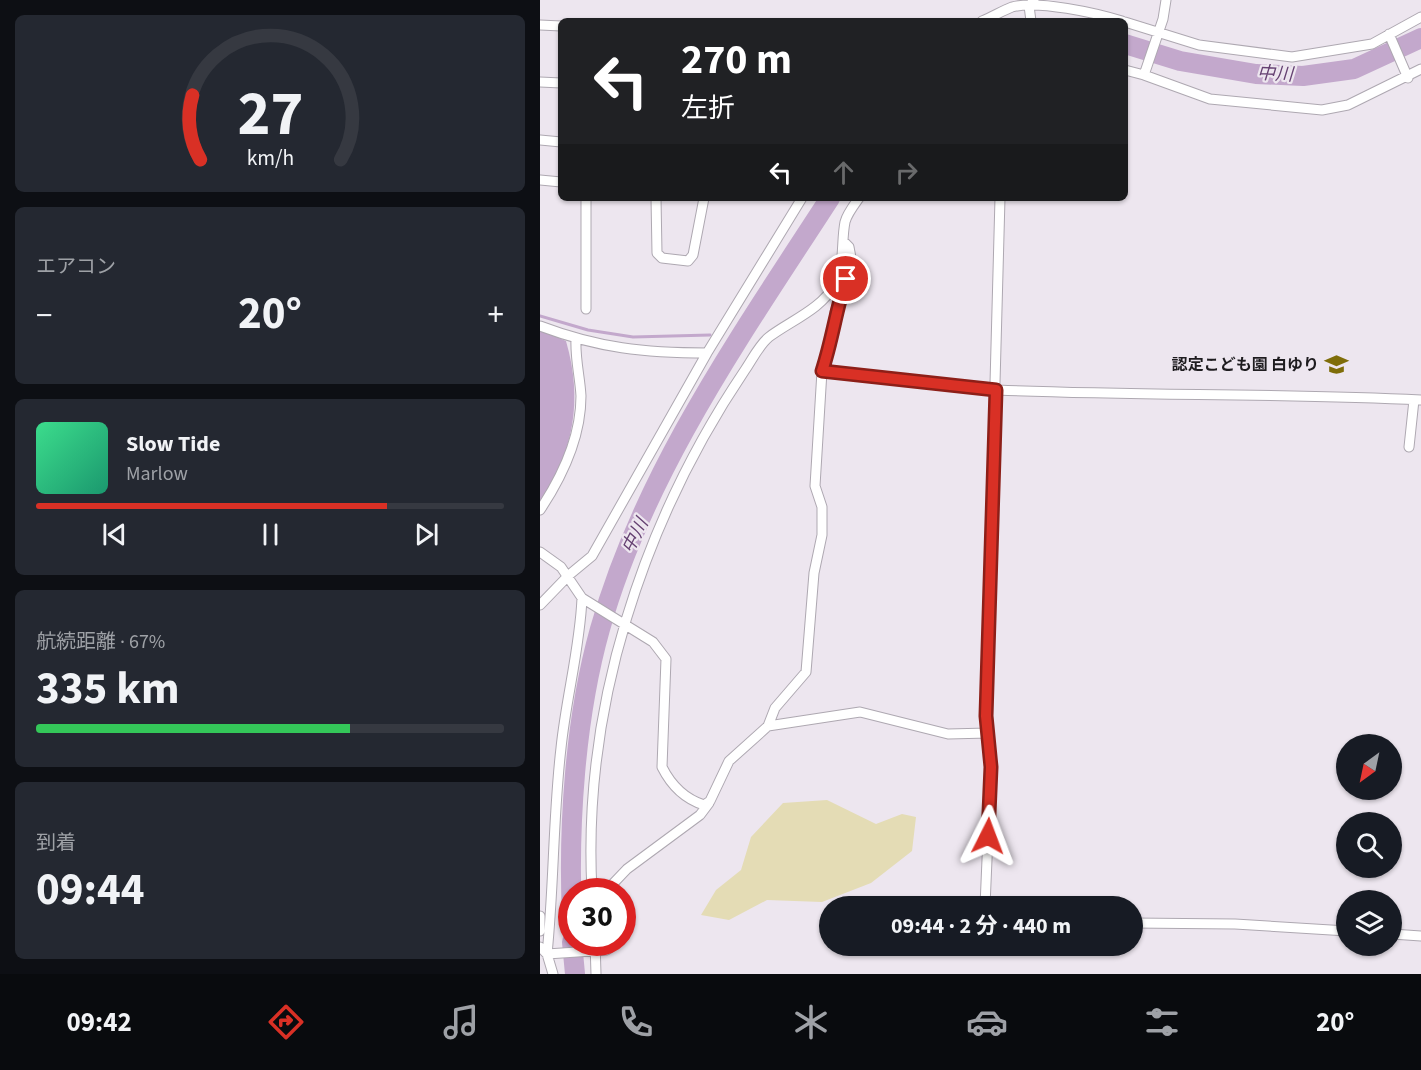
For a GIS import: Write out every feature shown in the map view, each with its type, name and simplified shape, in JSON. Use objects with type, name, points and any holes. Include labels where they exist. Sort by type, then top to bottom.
[{"type":"street","points":[[1144,75],[1163,19],[1166,0]]},
{"type":"street","points":[[988,18],[1014,6],[1031,3],[1090,11],[1114,18]]},
{"type":"street","points":[[1128,22],[1199,45],[1292,57],[1372,44],[1421,17]]},
{"type":"street","points":[[540,25],[558,26]]},
{"type":"street","points":[[1389,34],[1408,78]]},
{"type":"street","points":[[1128,71],[1210,99],[1322,110],[1348,105],[1408,78],[1421,69]]},
{"type":"street","points":[[540,82],[558,83]]},
{"type":"street","points":[[540,140],[558,142]]},
{"type":"street","points":[[540,180],[558,182]]},
{"type":"street","points":[[585,309],[586,201]]},
{"type":"street","points":[[656,201],[657,253],[662,258],[687,261],[693,255],[703,201]]},
{"type":"street","points":[[540,605],[568,575],[592,556],[707,353],[800,201]]},
{"type":"street","points":[[592,878],[591,831],[601,730],[611,668],[627,625],[633,594],[673,496],[732,390],[766,339],[819,303],[835,284],[842,263],[846,219],[852,201]]},
{"type":"street","points":[[985,896],[991,767],[988,733],[1000,201]]},
{"type":"street","points":[[618,878],[627,869],[700,815],[710,801],[729,761],[768,726],[775,708],[806,672],[814,573],[822,535],[822,507],[815,486],[822,371],[831,345],[836,312],[852,263],[849,247],[844,242]]},
{"type":"street","points":[[540,326],[576,339],[647,353],[707,353]]},
{"type":"street","points":[[540,510],[564,466],[578,422],[581,395],[576,339]]},
{"type":"street","points":[[822,371],[996,390],[1211,396],[1336,396],[1418,400],[1409,447]]},
{"type":"street","points":[[540,552],[568,575],[584,599],[653,642],[666,659],[662,767],[668,778],[692,801],[704,805],[710,801]]},
{"type":"street","points":[[553,974],[546,952],[559,763],[565,708],[584,599]]},
{"type":"street","points":[[768,726],[860,712],[948,734],[988,733]]},
{"type":"street","points":[[540,916],[540,931]]},
{"type":"street","points":[[1143,923],[1234,924],[1336,930]]},
{"type":"street","points":[[1402,935],[1421,936]]},
{"type":"street","points":[[595,956],[596,974]]},
{"type":"shaded area","points":[[540,330],[566,341],[574,384],[574,404],[568,444],[552,483],[540,502]]},
{"type":"shaded area","points":[[827,800],[876,824],[902,814],[916,817],[912,851],[871,883],[837,896],[819,896],[819,902],[767,900],[729,920],[701,915],[716,890],[741,870],[751,837],[783,803]]},
{"type":"waterway","name":"中川","points":[[1128,45],[1180,61],[1256,74],[1303,76],[1354,69],[1421,38]]},
{"type":"waterway","name":"中川","points":[[571,878],[575,772],[579,735],[591,663],[619,571],[642,515],[698,406],[828,201]]},
{"type":"waterway","points":[[540,316],[588,330],[633,337],[710,335]]},
{"type":"waterway","name":"中川","points":[[733,334],[742,334]]},
{"type":"waterway","name":"中川","points":[[573,956],[575,974]]},
{"type":"place","name":"認定こども園 白ゆり","points":[[1337,365]]},
{"type":"route","points":[[846,279],[836,312],[831,345],[822,371],[996,390],[986,716],[991,767],[988,836]]}]
